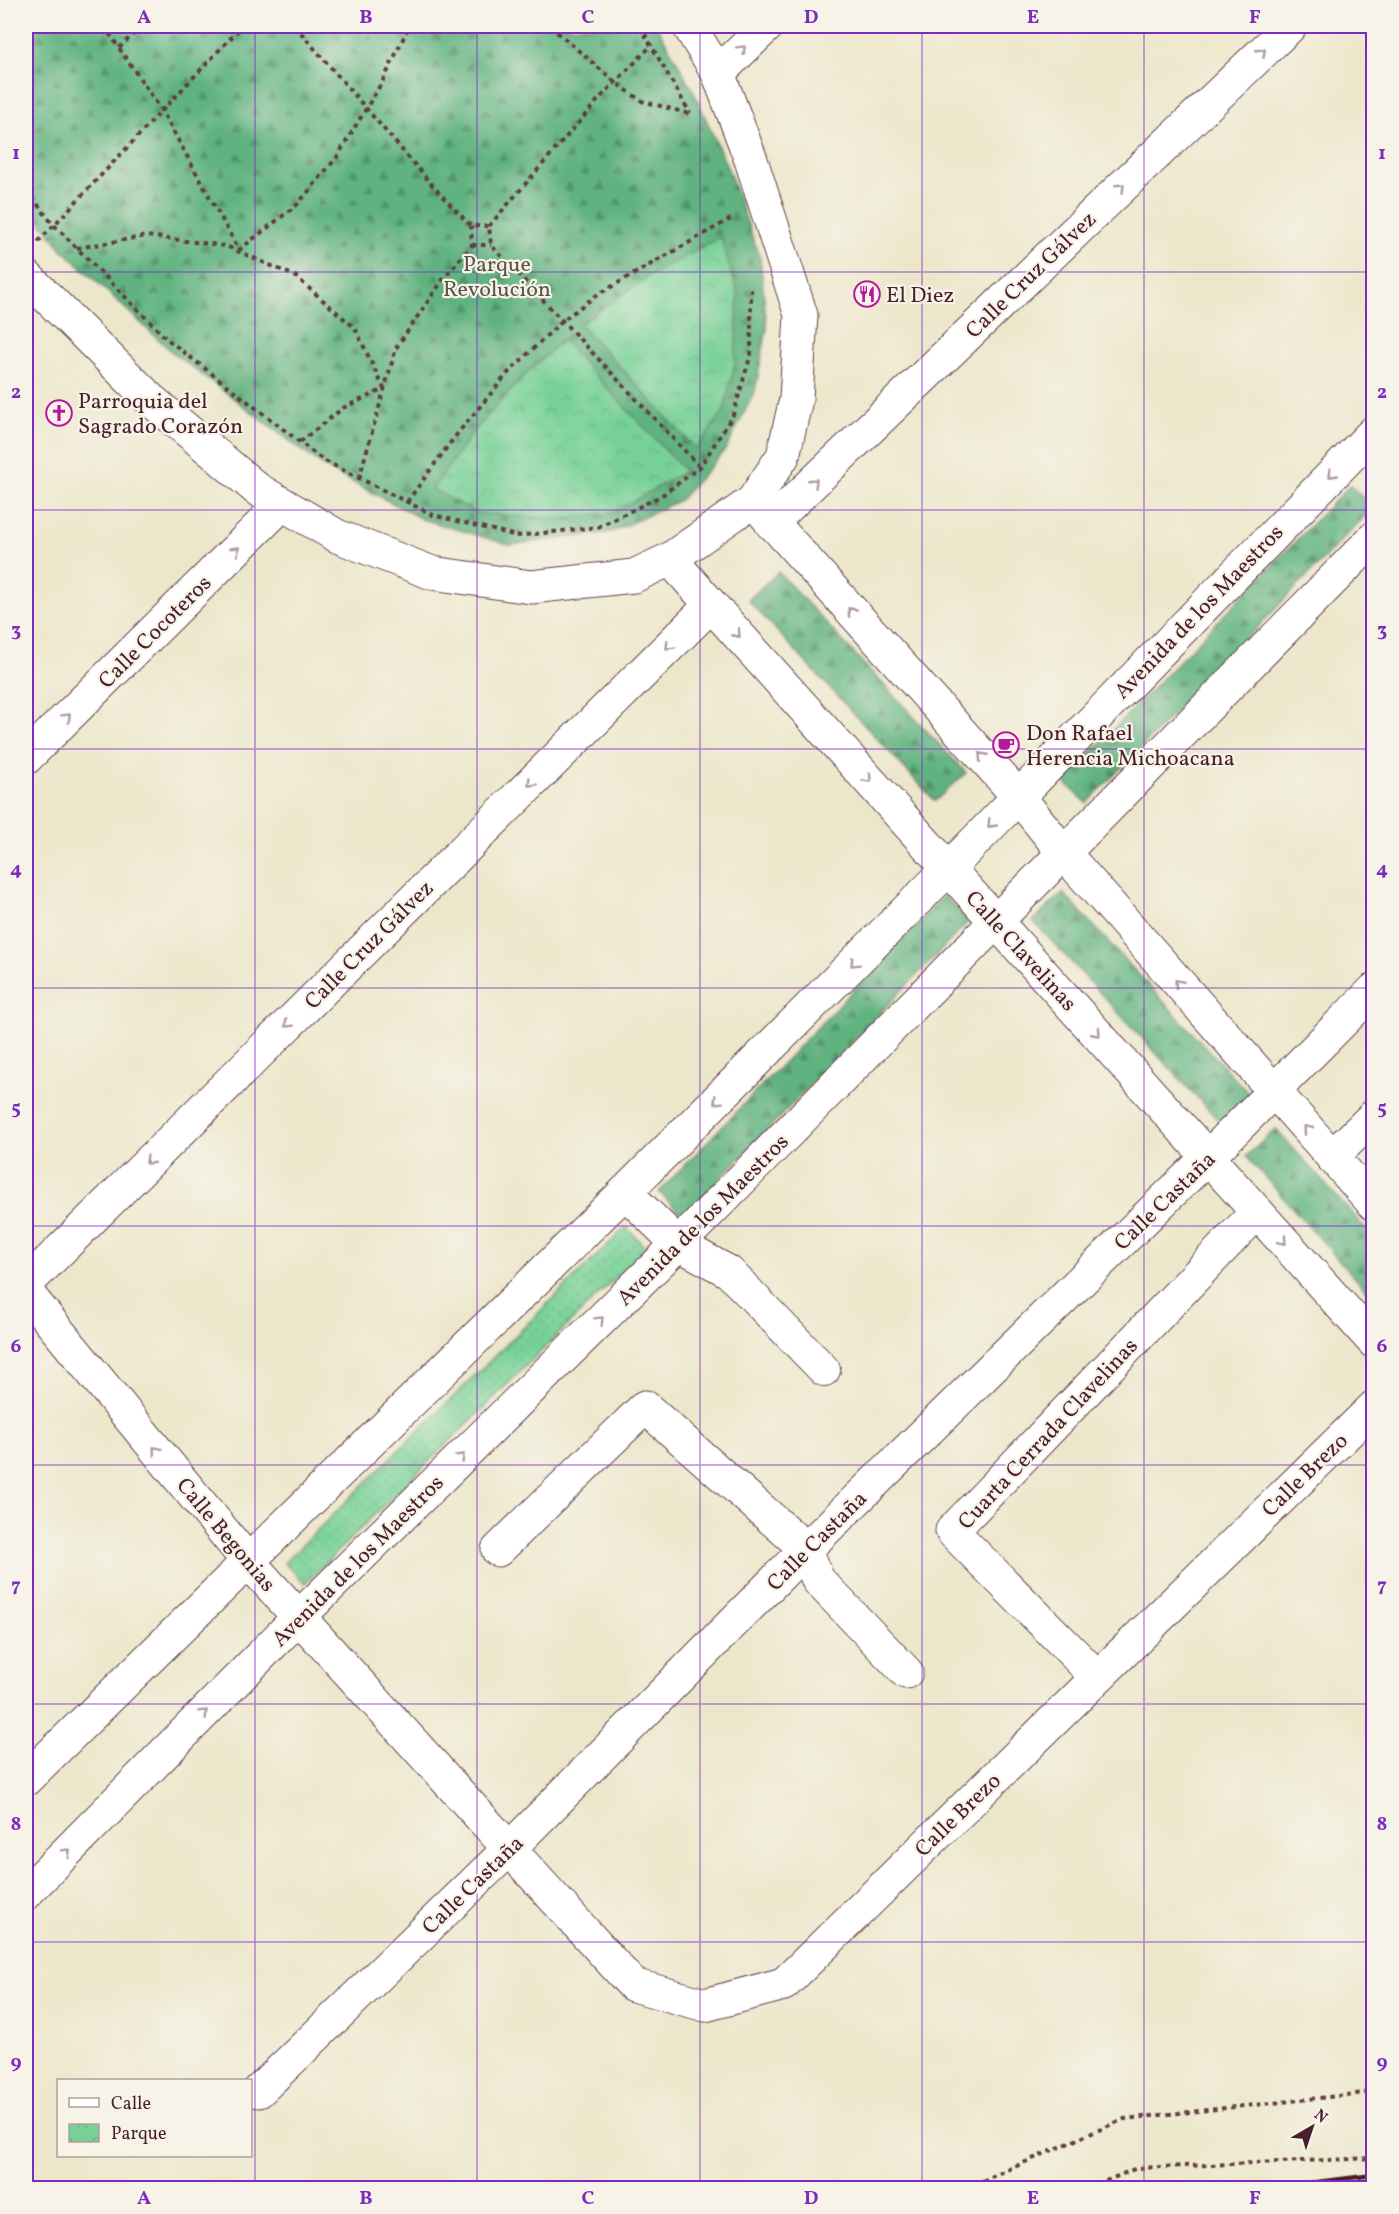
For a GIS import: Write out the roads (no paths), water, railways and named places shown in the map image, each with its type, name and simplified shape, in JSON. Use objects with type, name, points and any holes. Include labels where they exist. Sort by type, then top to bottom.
[{"type":"street","points":[[29,262],[151,400],[257,489],[337,536],[432,573],[531,587],[633,576],[670,560],[762,512],[783,456],[796,399],[801,315],[751,160],[718,74],[689,26]]},
{"type":"street","points":[[718,74],[767,26]]},
{"type":"street","name":"Calle Cruz Gálvez","points":[[762,512],[1290,26]]},
{"type":"street","name":"Avenida de los Maestros","points":[[26,1779],[625,1192],[1018,796],[1368,449]]},
{"type":"street","name":"Calle Cocoteros","points":[[26,758],[282,504]]},
{"type":"street","points":[[762,512],[1018,796],[1063,852],[1374,1204]]},
{"type":"street","name":"Avenida de los Maestros","points":[[26,1893],[299,1617],[678,1244],[1374,538]]},
{"type":"street","name":"Calle Clavelinas","points":[[670,560],[1374,1342]]},
{"type":"street","name":"Calle Cruz Gálvez","points":[[26,1284],[711,605]]},
{"type":"street","name":"Calle Castaña","points":[[259,2091],[510,1848],[806,1549],[1208,1157],[1374,990]]},
{"type":"street","points":[[1332,1157],[1374,1116]]},
{"type":"street","points":[[625,1192],[678,1244],[729,1272],[824,1370]]},
{"type":"street","name":"Cuarta Cerrada Clavelinas","points":[[1097,1677],[952,1531],[1257,1212]]},
{"type":"street","name":"Calle Begonias","points":[[26,1292],[247,1560],[510,1848]]},
{"type":"street","points":[[498,1550],[645,1407],[806,1549],[818,1580],[906,1672]]},
{"type":"street","name":"Calle Brezo","points":[[510,1848],[633,1985],[705,2005],[784,1984],[1374,1407]]},
{"type":"railway","points":[[1268,2188],[1374,2175]]},
{"type":"place","name":"El Diez","points":[[867,294]]},
{"type":"place","name":"Parroquia del Sagrado Corazón","points":[[59,413]]},
{"type":"place","name":"Don Rafael Herencia Michoacana","points":[[1006,745]]},
{"type":"park label","name":"Parque Revolución","points":[[497,276]]}]
